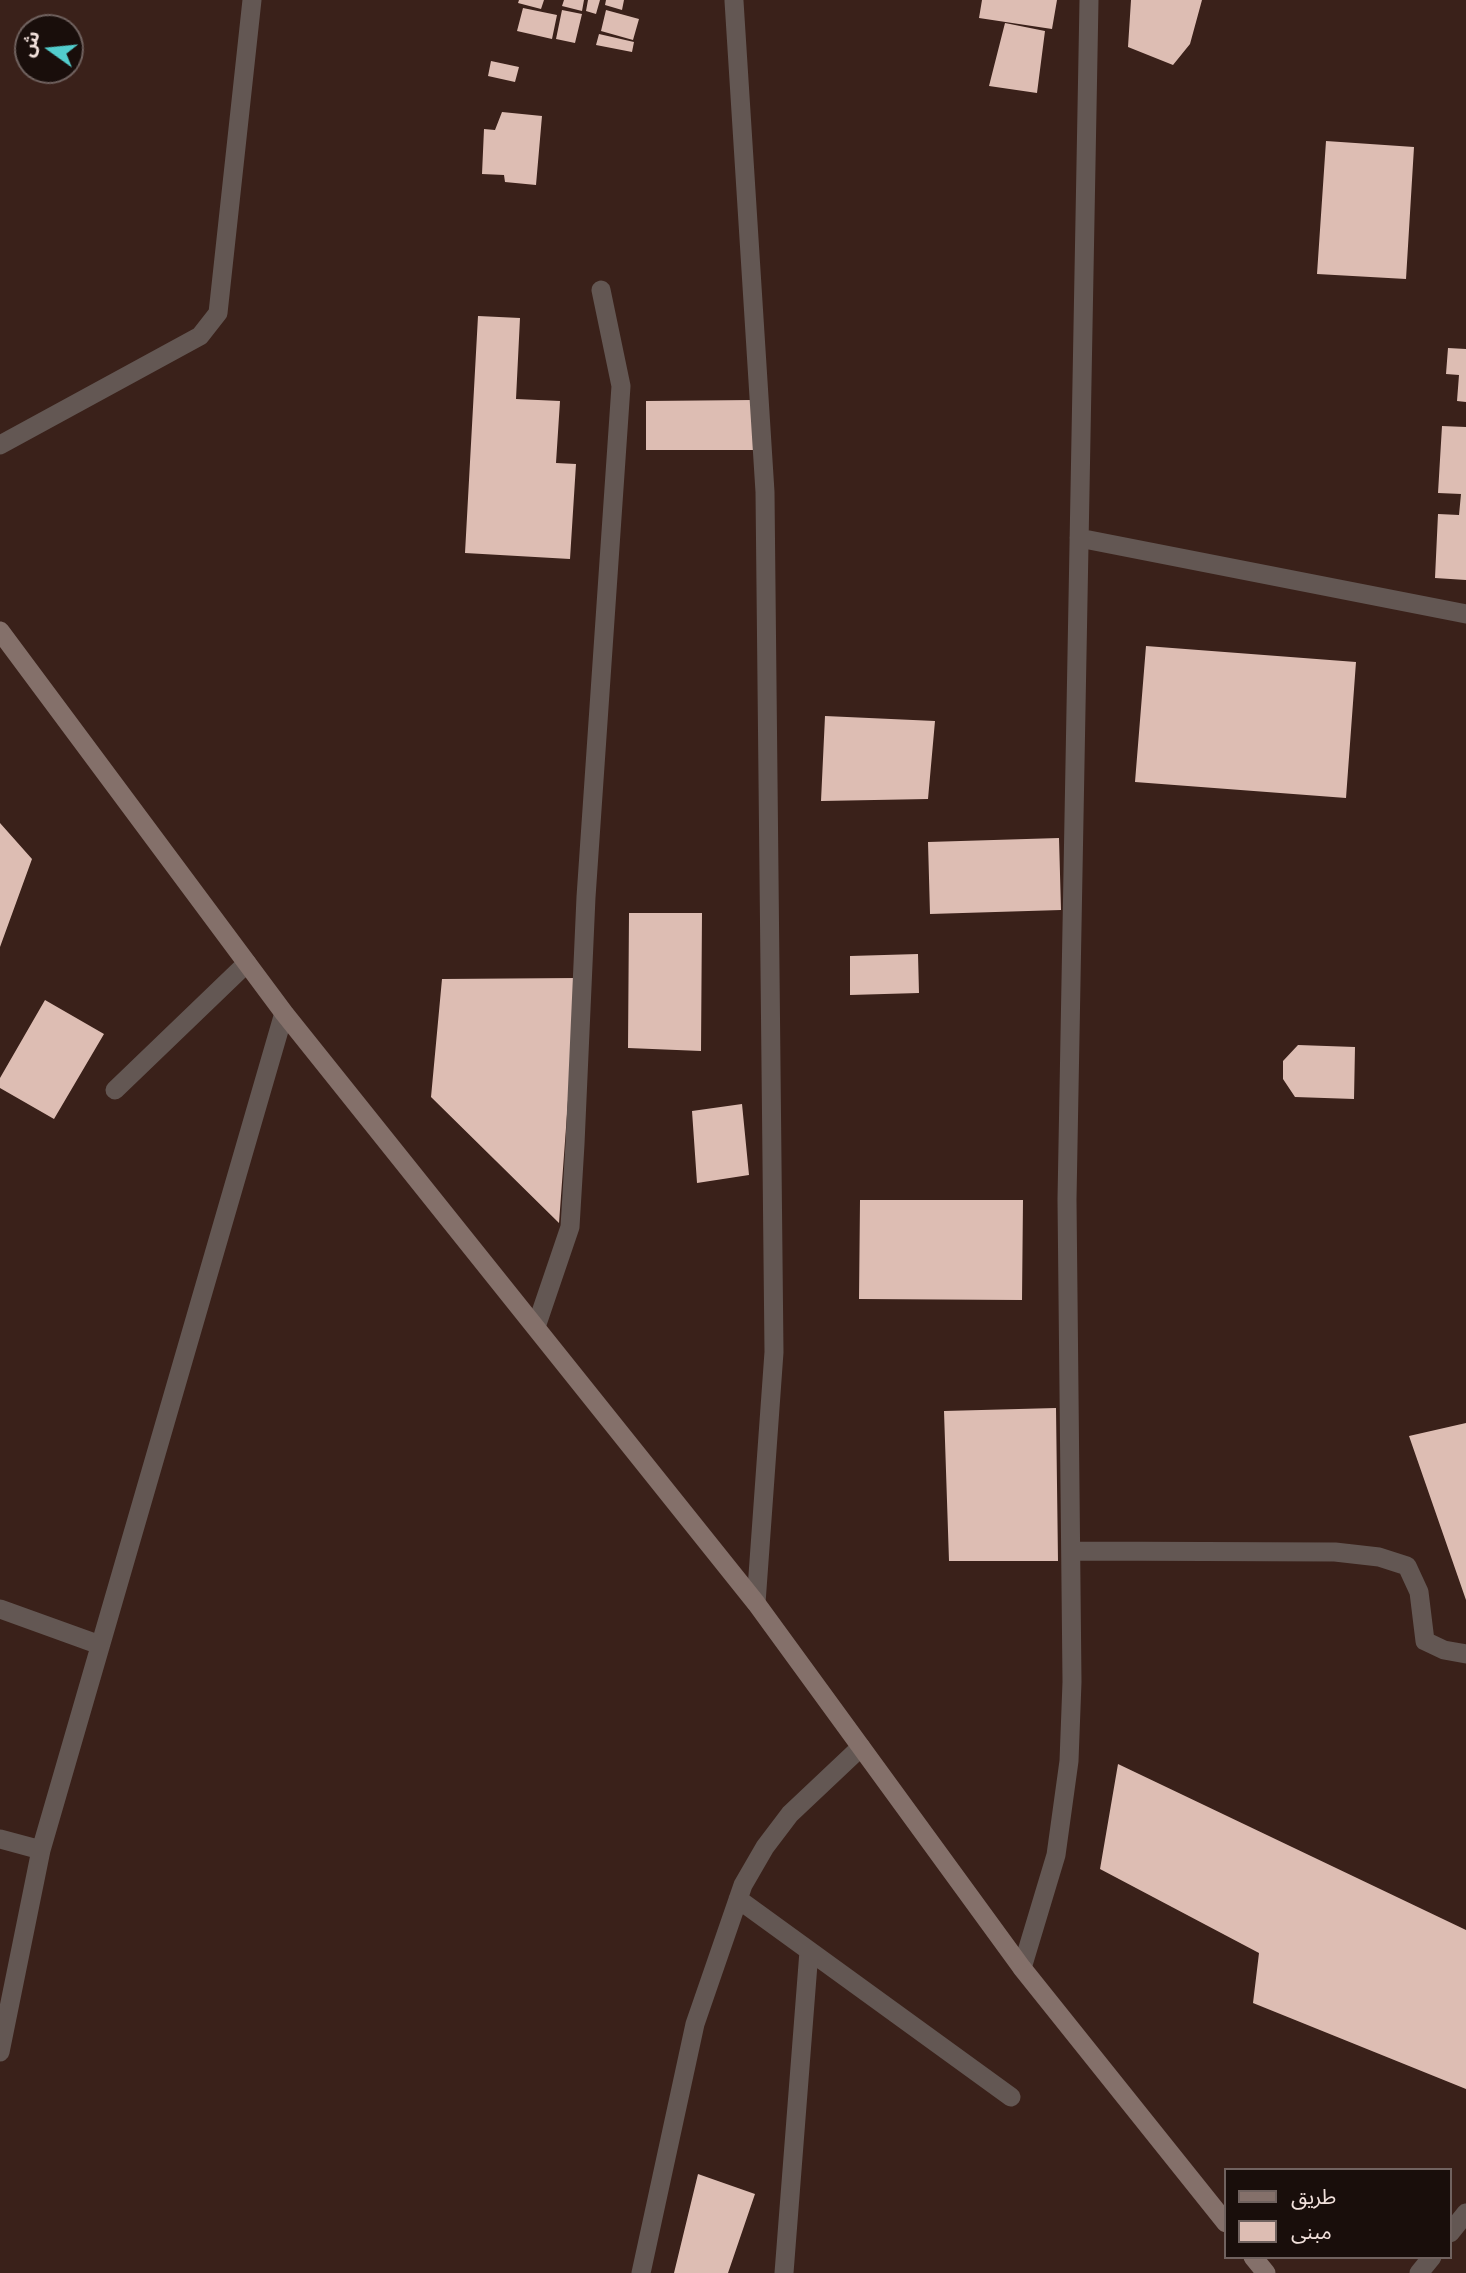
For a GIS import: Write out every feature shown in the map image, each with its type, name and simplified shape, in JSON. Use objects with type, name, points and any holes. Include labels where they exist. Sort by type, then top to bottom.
[{"type":"main road","points":[[0,631],[284,1013],[756,1603],[1022,1968],[1224,2220]]},
{"type":"street","points":[[0,445],[200,336],[218,313],[251,8],[234,0]]},
{"type":"street","points":[[1022,1968],[1056,1855],[1069,1761],[1073,1551],[1067,1199],[1089,0]]},
{"type":"street","points":[[734,1],[765,492],[774,1352],[756,1603]]},
{"type":"street","points":[[536,1327],[570,1227],[574,1172],[586,897],[621,386],[601,290]]},
{"type":"street","points":[[1079,538],[1466,614]]},
{"type":"street","points":[[115,1090],[247,963]]},
{"type":"street","points":[[0,2052],[41,1850],[284,1013]]},
{"type":"street","points":[[1073,1551],[1335,1552],[1378,1557],[1407,1566],[1419,1592],[1424,1641],[1444,1650],[1466,1654]]},
{"type":"street","points":[[0,1609],[100,1645]]},
{"type":"street","points":[[641,2273],[695,2024],[738,1899],[765,1847],[790,1814],[861,1748]]},
{"type":"street","points":[[0,1839],[41,1850]]},
{"type":"street","points":[[738,1899],[1011,2097]]},
{"type":"street","points":[[784,2273],[809,1951]]},
{"type":"street","points":[[1452,2230],[1466,2213]]},
{"type":"street","points":[[1419,2273],[1430,2259]]},
{"type":"building","points":[[519,0],[544,0],[541,9],[518,3]]},
{"type":"building","points":[[564,0],[584,0],[582,11],[562,6]]},
{"type":"building","points":[[588,0],[600,0],[596,14],[586,11]]},
{"type":"building","points":[[606,0],[624,0],[622,10],[605,5]]},
{"type":"building","points":[[982,0],[1057,0],[1052,29],[979,18]]},
{"type":"building","points":[[1131,0],[1202,0],[1190,44],[1173,65],[1128,47]]},
{"type":"building","points":[[523,8],[557,15],[552,39],[517,31]]},
{"type":"building","points":[[562,10],[582,14],[575,43],[556,39]]},
{"type":"building","points":[[606,10],[639,19],[633,40],[601,31]]},
{"type":"building","points":[[1005,23],[1045,31],[1037,93],[989,86]]},
{"type":"building","points":[[599,34],[634,42],[632,52],[596,45]]},
{"type":"building","points":[[491,61],[519,67],[515,82],[488,76]]},
{"type":"building","points":[[502,112],[542,116],[536,185],[505,182],[504,175],[482,174],[484,129],[495,130]]},
{"type":"building","points":[[1326,141],[1414,147],[1406,279],[1317,274]]},
{"type":"building","points":[[478,316],[520,318],[516,399],[560,401],[556,463],[576,464],[570,559],[465,553]]},
{"type":"building","points":[[1448,348],[1466,349],[1466,402],[1457,401],[1459,375],[1446,374]]},
{"type":"building","points":[[753,400],[753,450],[646,450],[646,401]]},
{"type":"building","points":[[1442,426],[1466,427],[1466,580],[1435,578],[1438,514],[1459,515],[1461,494],[1438,493]]},
{"type":"building","points":[[1146,646],[1356,662],[1346,798],[1135,782]]},
{"type":"building","points":[[825,716],[935,721],[928,799],[821,801]]},
{"type":"building","points":[[0,823],[32,859],[0,947]]},
{"type":"building","points":[[1059,838],[1061,910],[930,914],[928,842]]},
{"type":"building","points":[[629,913],[702,913],[701,1051],[628,1048]]},
{"type":"building","points":[[918,954],[919,993],[850,995],[850,956]]},
{"type":"building","points":[[577,978],[559,1223],[431,1097],[442,979]]},
{"type":"building","points":[[45,1000],[104,1034],[54,1119],[0,1088],[0,1078]]},
{"type":"building","points":[[1298,1045],[1355,1047],[1354,1099],[1295,1097],[1283,1079],[1283,1061]]},
{"type":"building","points":[[742,1104],[749,1175],[697,1183],[692,1111]]},
{"type":"building","points":[[860,1200],[1023,1200],[1022,1300],[859,1299]]},
{"type":"building","points":[[1056,1408],[1058,1561],[949,1561],[944,1411]]},
{"type":"building","points":[[1466,1423],[1466,1600],[1409,1436]]},
{"type":"building","points":[[1118,1764],[1466,1930],[1466,2089],[1253,2003],[1259,1953],[1100,1869]]},
{"type":"building","points":[[698,2174],[755,2194],[728,2273],[674,2273]]}]
